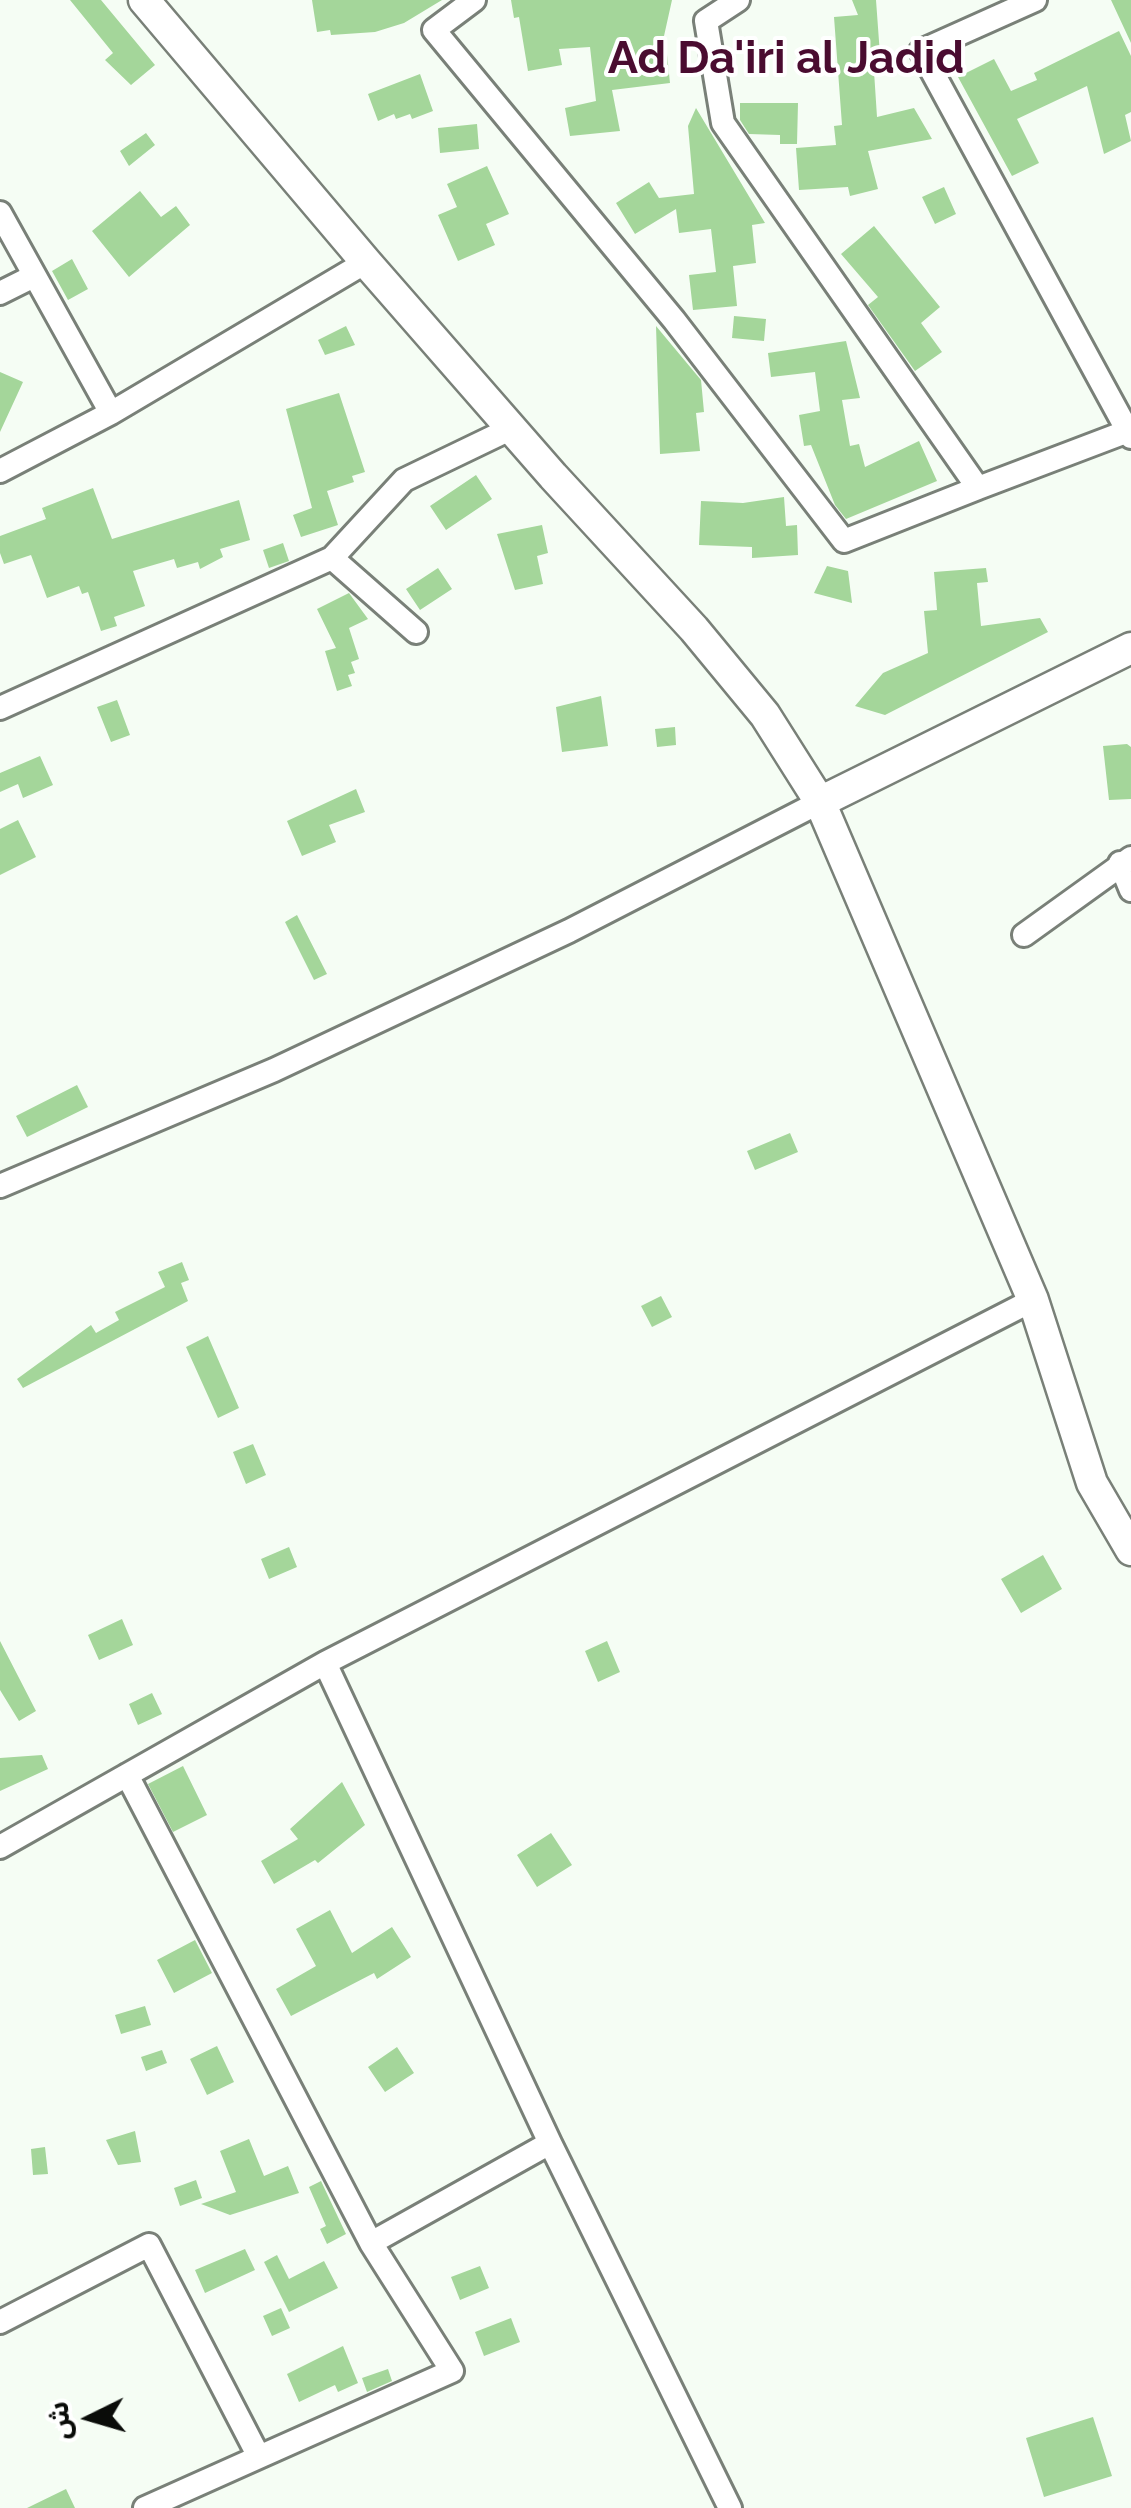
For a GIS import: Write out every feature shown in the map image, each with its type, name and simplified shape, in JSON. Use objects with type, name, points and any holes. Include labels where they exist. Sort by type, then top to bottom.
[{"type":"street","points":[[144,0],[366,262],[694,629],[765,716],[820,802],[1033,1300],[1092,1484],[1131,1550]]},
{"type":"street","points":[[474,0],[434,30],[674,320],[844,541],[1130,434],[921,51],[1035,0]]},
{"type":"street","points":[[738,0],[706,22],[724,123],[978,488]]},
{"type":"street","points":[[0,213],[32,278],[111,413]]},
{"type":"street","points":[[0,471],[111,413],[366,262]]},
{"type":"street","points":[[0,293],[32,278]]},
{"type":"street","points":[[0,708],[332,558],[404,480],[512,428]]},
{"type":"street","points":[[332,558],[416,632]]},
{"type":"street","points":[[0,1186],[274,1070],[569,931],[1131,648]]},
{"type":"street","points":[[1024,935],[1126,860],[1131,890]]},
{"type":"street","points":[[0,1847],[325,1664],[1033,1300]]},
{"type":"street","points":[[325,1664],[550,2143],[730,2508]]},
{"type":"street","points":[[126,1776],[371,2243],[452,2372],[145,2508]]},
{"type":"street","points":[[371,2243],[550,2143]]},
{"type":"street","points":[[0,2322],[149,2245],[259,2457]]},
{"type":"building","points":[[70,0],[101,0],[155,65],[131,85],[105,60],[113,53]]},
{"type":"building","points":[[312,0],[442,0],[404,23],[375,32],[331,35],[330,30],[317,32]]},
{"type":"building","points":[[511,0],[672,0],[660,54],[667,54],[670,83],[612,90],[620,131],[570,136],[565,108],[596,101],[590,47],[559,49],[562,65],[528,71],[519,17],[514,18]]},
{"type":"building","points":[[852,0],[876,0],[880,55],[873,56],[877,117],[914,108],[932,139],[868,151],[878,189],[850,196],[848,187],[799,190],[796,148],[836,145],[834,126],[842,125],[834,17],[858,15]]},
{"type":"building","points":[[1111,0],[1131,0],[1131,43]]},
{"type":"building","points":[[1119,31],[1131,56],[1131,112],[1125,115],[1131,141],[1104,154],[1087,86],[1017,119],[1039,163],[1012,176],[958,77],[994,59],[1011,91],[1037,80],[1034,73]]},
{"type":"building","points":[[420,74],[433,111],[412,119],[410,114],[396,119],[394,114],[378,121],[368,94]]},
{"type":"building","points":[[740,103],[798,103],[797,144],[780,144],[780,135],[749,134],[740,120]]},
{"type":"building","points":[[696,108],[765,223],[752,225],[756,263],[733,266],[737,306],[693,310],[689,275],[716,272],[711,229],[679,233],[676,209],[635,234],[616,203],[649,182],[659,198],[694,194],[688,126]]},
{"type":"building","points":[[477,124],[479,149],[440,153],[438,128]]},
{"type":"building","points":[[146,133],[155,145],[129,166],[120,151]]},
{"type":"building","points":[[487,166],[509,214],[486,224],[495,245],[458,261],[438,215],[457,207],[447,184]]},
{"type":"building","points":[[944,187],[956,214],[935,224],[922,197]]},
{"type":"building","points":[[140,191],[161,217],[176,206],[190,225],[129,277],[92,231]]},
{"type":"building","points":[[874,226],[940,307],[921,323],[942,352],[915,371],[868,305],[878,297],[841,254]]},
{"type":"building","points":[[72,259],[88,289],[68,300],[52,271]]},
{"type":"building","points":[[734,316],[766,319],[764,341],[732,338]]},
{"type":"building","points":[[346,326],[355,345],[325,355],[318,340]]},
{"type":"building","points":[[656,326],[701,380],[704,412],[696,413],[700,451],[660,454]]},
{"type":"building","points":[[846,341],[860,398],[842,400],[850,446],[859,444],[865,467],[919,441],[937,481],[846,519],[835,505],[811,445],[804,446],[799,415],[820,411],[815,372],[771,377],[768,353]]},
{"type":"building","points":[[0,372],[23,382],[0,432]]},
{"type":"building","points":[[339,393],[365,472],[352,476],[354,482],[327,491],[338,525],[301,537],[293,515],[312,508],[286,409]]},
{"type":"building","points":[[476,475],[492,499],[446,530],[430,506]]},
{"type":"building","points":[[93,488],[112,539],[239,500],[250,540],[220,549],[223,557],[200,569],[198,562],[177,568],[174,559],[133,571],[145,606],[114,617],[117,626],[101,631],[88,592],[82,594],[79,586],[47,598],[31,555],[4,564],[0,553],[0,536],[46,519],[42,508]]},
{"type":"building","points":[[784,497],[786,526],[797,525],[798,555],[752,558],[752,547],[699,545],[701,501],[743,503]]},
{"type":"building","points":[[542,525],[548,553],[537,556],[543,584],[515,590],[497,534]]},
{"type":"building","points":[[283,543],[289,561],[269,568],[263,550]]},
{"type":"building","points":[[827,566],[848,571],[852,603],[814,593]]},
{"type":"building","points":[[438,568],[452,589],[420,610],[406,589]]},
{"type":"building","points":[[986,568],[988,582],[977,583],[981,626],[1040,618],[1048,632],[885,715],[855,706],[883,673],[928,653],[924,611],[937,610],[934,572]]},
{"type":"building","points":[[349,593],[368,619],[349,628],[359,659],[351,662],[355,673],[348,675],[352,686],[337,691],[325,651],[336,648],[317,609]]},
{"type":"building","points":[[601,696],[608,746],[562,752],[556,707]]},
{"type":"building","points":[[117,700],[130,735],[111,742],[97,707]]},
{"type":"building","points":[[675,727],[676,745],[657,747],[655,729]]},
{"type":"building","points":[[1103,746],[1131,747],[1131,799],[1109,800]]},
{"type":"building","points":[[40,756],[53,785],[23,798],[18,784],[0,792],[0,773]]},
{"type":"building","points":[[356,789],[365,812],[329,825],[336,842],[302,856],[287,821]]},
{"type":"building","points":[[18,820],[36,857],[0,875],[0,829]]},
{"type":"building","points":[[297,915],[327,974],[314,980],[285,922]]},
{"type":"building","points":[[77,1085],[88,1107],[27,1137],[16,1116]]},
{"type":"building","points":[[790,1133],[798,1152],[755,1170],[747,1151]]},
{"type":"building","points":[[182,1262],[189,1280],[181,1283],[188,1301],[23,1388],[17,1379],[91,1325],[96,1333],[119,1320],[115,1312],[165,1287],[158,1272]]},
{"type":"building","points":[[661,1296],[672,1317],[652,1327],[641,1306]]},
{"type":"building","points":[[208,1336],[239,1408],[218,1418],[186,1347]]},
{"type":"building","points":[[253,1444],[266,1475],[246,1484],[233,1452]]},
{"type":"building","points":[[289,1547],[297,1567],[269,1579],[261,1559]]},
{"type":"building","points":[[1043,1555],[1062,1589],[1021,1613],[1001,1579]]},
{"type":"building","points":[[122,1619],[133,1645],[99,1660],[88,1635]]},
{"type":"building","points":[[0,1641],[36,1711],[19,1721],[0,1690]]},
{"type":"building","points":[[607,1641],[620,1672],[598,1682],[585,1651]]},
{"type":"building","points":[[152,1693],[162,1714],[138,1725],[129,1704]]},
{"type":"building","points":[[42,1755],[48,1769],[0,1791],[0,1758]]},
{"type":"building","points":[[183,1766],[207,1815],[173,1832],[148,1784]]},
{"type":"building","points":[[342,1782],[365,1825],[318,1863],[315,1860],[274,1884],[261,1861],[298,1839],[290,1829]]},
{"type":"building","points":[[551,1833],[572,1865],[537,1887],[517,1855]]},
{"type":"building","points":[[330,1910],[352,1953],[392,1927],[411,1957],[377,1979],[374,1973],[291,2016],[276,1989],[316,1966],[296,1929]]},
{"type":"building","points":[[195,1940],[212,1973],[174,1993],[157,1960]]},
{"type":"building","points":[[145,2006],[151,2025],[121,2034],[115,2015]]},
{"type":"building","points":[[217,2046],[234,2082],[207,2095],[190,2059]]},
{"type":"building","points":[[397,2047],[414,2073],[385,2092],[368,2067]]},
{"type":"building","points":[[162,2050],[167,2063],[146,2071],[141,2057]]},
{"type":"building","points":[[135,2131],[141,2162],[118,2165],[106,2140]]},
{"type":"building","points":[[249,2139],[264,2176],[288,2166],[299,2193],[230,2215],[201,2204],[236,2192],[220,2151]]},
{"type":"building","points":[[45,2147],[48,2174],[33,2175],[31,2149]]},
{"type":"building","points":[[196,2180],[202,2198],[180,2206],[174,2188]]},
{"type":"building","points":[[321,2181],[346,2234],[327,2244],[320,2229],[326,2226],[309,2187]]},
{"type":"building","points":[[245,2249],[255,2270],[205,2293],[195,2270]]},
{"type":"building","points":[[277,2255],[289,2279],[324,2261],[338,2288],[289,2312],[264,2262]]},
{"type":"building","points":[[480,2266],[489,2288],[460,2300],[451,2277]]},
{"type":"building","points":[[281,2308],[290,2328],[272,2336],[263,2316]]},
{"type":"building","points":[[511,2318],[520,2342],[484,2356],[475,2332]]},
{"type":"building","points":[[343,2346],[358,2383],[338,2392],[335,2385],[299,2402],[287,2374]]},
{"type":"building","points":[[388,2369],[392,2381],[367,2392],[362,2378]]},
{"type":"building","points":[[1093,2417],[1112,2476],[1044,2497],[1026,2438]]},
{"type":"building","points":[[66,2489],[75,2508],[27,2508]]},
{"type":"district","name":"Ad Da'iri al Jadid","points":[[786,59]]}]
